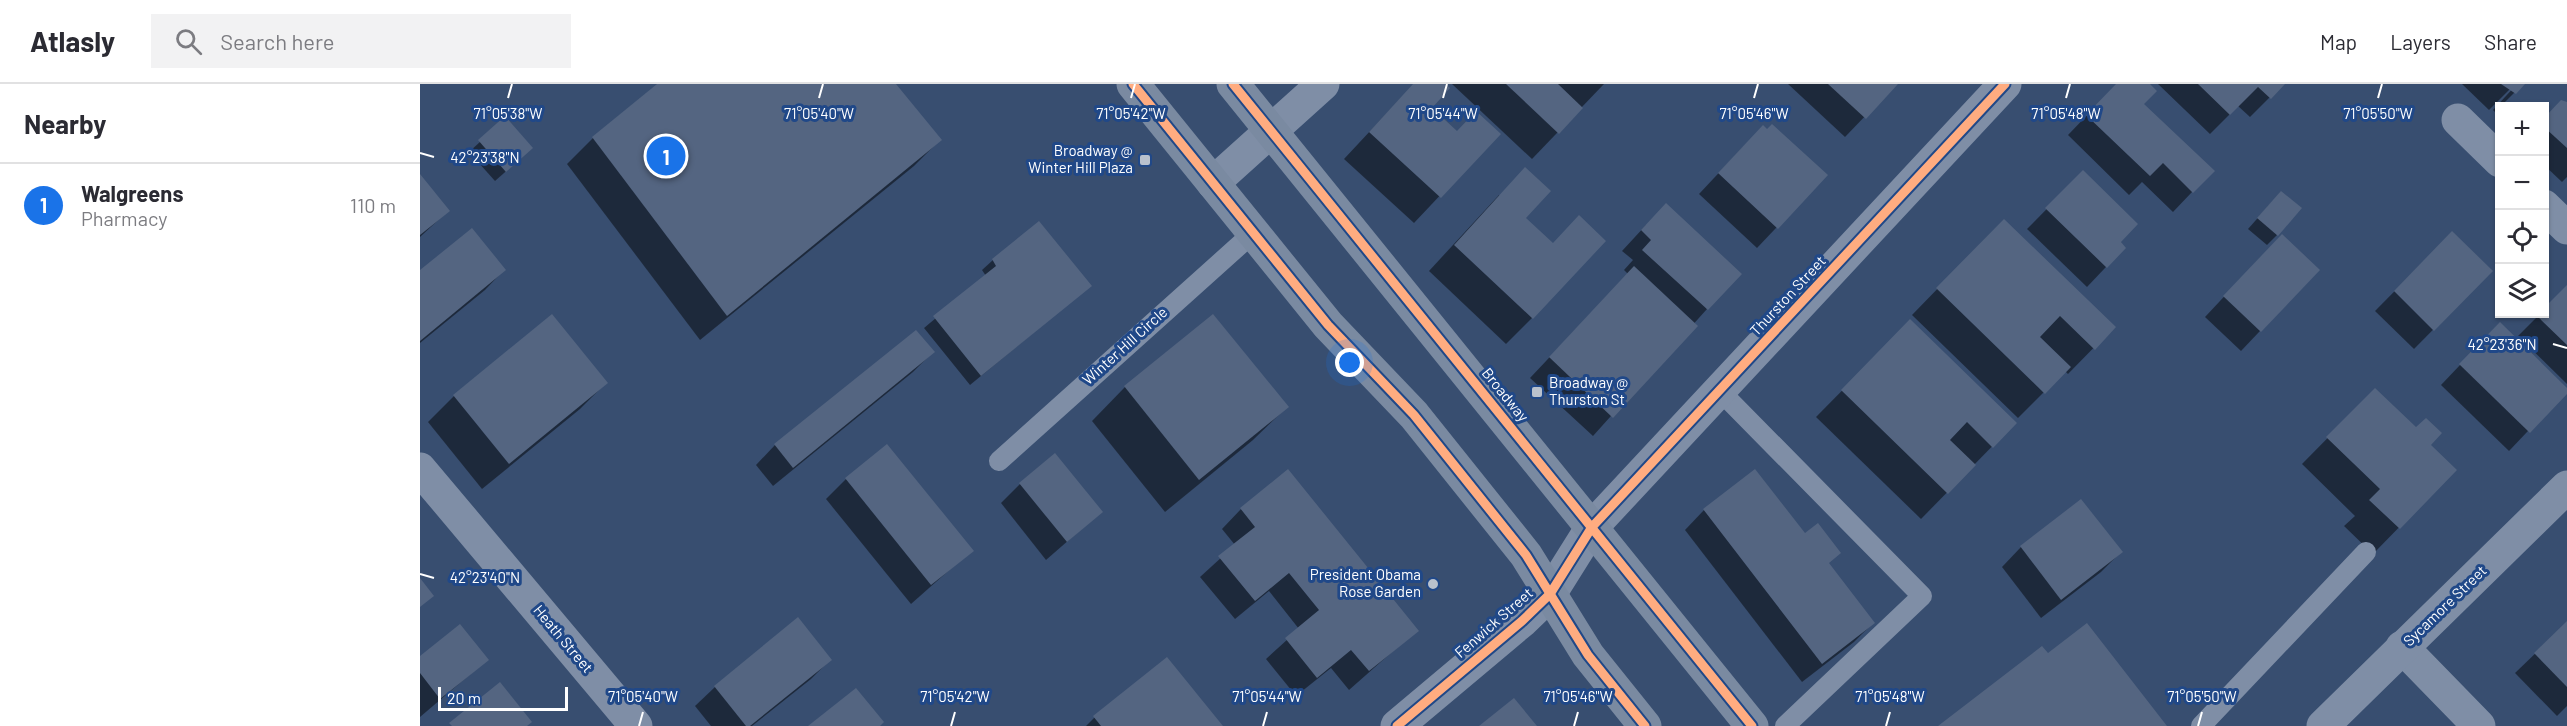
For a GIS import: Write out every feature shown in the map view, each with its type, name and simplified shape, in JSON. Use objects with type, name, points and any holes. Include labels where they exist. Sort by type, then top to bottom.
[{"type":"main road","points":[[1133,84],[1328,325],[1414,415],[1526,555],[1588,655],[1645,726]]},
{"type":"main road","name":"Broadway","points":[[1233,84],[1752,726]]},
{"type":"street","points":[[1213,183],[1323,84]]},
{"type":"street","name":"Thurston Street","points":[[1592,527],[2005,84]]},
{"type":"street","points":[[2458,120],[2495,157]]},
{"type":"street","points":[[2548,210],[2567,228]]},
{"type":"street","name":"Heath Street","points":[[420,469],[636,726]]},
{"type":"street","name":"Sycamore Street","points":[[2323,726],[2567,487]]},
{"type":"street","name":"Fenwick Street","points":[[1397,726],[1522,621],[1550,594],[1592,527]]},
{"type":"street","points":[[2402,647],[2480,726]]},
{"type":"lane","name":"Winter Hill Circle","points":[[999,461],[1253,233]]},
{"type":"lane","points":[[1720,391],[1922,596],[1785,726]]},
{"type":"lane","points":[[2201,726],[2366,552]]},
{"type":"building","points":[[657,84],[896,84],[942,140],[727,316],[592,137]]},
{"type":"building","points":[[1413,84],[1445,84],[1450,88],[1432,108],[1457,131],[1476,111],[1501,134],[1441,198],[1369,132]]},
{"type":"building","points":[[1506,84],[1558,84],[1583,108],[1559,134]]},
{"type":"building","points":[[1828,84],[1898,84],[1866,119]]},
{"type":"building","points":[[2116,84],[2150,84],[2157,91],[2144,104],[2215,171],[2193,193],[2163,163],[2150,176],[2086,115]]},
{"type":"building","points":[[2198,84],[2285,84],[2271,99],[2258,87],[2230,115]]},
{"type":"building","points":[[2501,84],[2525,84],[2516,94]]},
{"type":"building","points":[[2561,100],[2567,102],[2567,148],[2549,132],[2549,113]]},
{"type":"building","points":[[505,116],[533,148],[506,172],[478,140]]},
{"type":"building","points":[[1772,124],[1828,175],[1778,229],[1718,173],[1763,125],[1767,129]]},
{"type":"building","points":[[1525,167],[1551,191],[1526,218],[1553,243],[1579,215],[1606,241],[1533,319],[1454,245]]},
{"type":"building","points":[[2083,170],[2138,224],[2121,242],[2126,248],[2107,268],[2045,208]]},
{"type":"building","points":[[420,174],[450,211],[420,235]]},
{"type":"building","points":[[2281,191],[2302,208],[2278,236],[2257,218]]},
{"type":"building","points":[[1666,203],[1742,274],[1708,310],[1642,250],[1651,240],[1641,230]]},
{"type":"building","points":[[2004,219],[2116,327],[2095,350],[2060,316],[2040,337],[2071,367],[2045,394],[1936,288]]},
{"type":"building","points":[[1039,221],[1092,286],[981,376],[933,316],[996,266],[992,259]]},
{"type":"building","points":[[472,228],[506,270],[420,341],[420,270]]},
{"type":"building","points":[[2452,231],[2493,271],[2434,331],[2394,291]]},
{"type":"building","points":[[2282,234],[2320,270],[2261,332],[2223,296]]},
{"type":"building","points":[[1634,266],[1698,326],[1613,418],[1549,357]]},
{"type":"building","points":[[2567,285],[2567,345],[2539,318],[2549,318],[2549,303]]},
{"type":"building","points":[[552,314],[608,383],[509,464],[453,395]]},
{"type":"building","points":[[1213,314],[1289,407],[1199,480],[1124,386]]},
{"type":"building","points":[[1910,319],[2017,423],[1993,448],[1967,422],[1950,440],[1976,465],[1948,494],[1841,390]]},
{"type":"building","points":[[2500,322],[2567,388],[2567,394],[2530,433],[2459,364]]},
{"type":"building","points":[[916,330],[935,352],[793,468],[774,444]]},
{"type":"building","points":[[2375,388],[2416,427],[2426,418],[2442,433],[2431,445],[2457,470],[2400,529],[2369,500],[2380,489],[2326,437]]},
{"type":"building","points":[[887,444],[974,551],[931,585],[845,478]]},
{"type":"building","points":[[1055,453],[1103,512],[1067,542],[1019,483]]},
{"type":"building","points":[[1288,469],[1419,631],[1369,671],[1351,650],[1317,678],[1285,638],[1319,610],[1289,573],[1255,601],[1218,556],[1255,527],[1240,508]]},
{"type":"building","points":[[1755,469],[1805,533],[1818,523],[1841,553],[1829,563],[1875,623],[1822,664],[1703,509]]},
{"type":"building","points":[[2081,499],[2123,552],[2061,600],[2020,546]]},
{"type":"building","points":[[420,578],[434,596],[420,607]]},
{"type":"building","points":[[798,617],[832,660],[750,726],[746,726],[714,686]]},
{"type":"building","points":[[2567,621],[2567,687],[2534,653]]},
{"type":"building","points":[[2087,623],[2167,726],[1938,726],[2042,646],[2048,653]]},
{"type":"building","points":[[460,624],[489,660],[440,699],[420,673],[420,656]]},
{"type":"building","points":[[1167,657],[1223,726],[1101,726],[1093,716]]},
{"type":"building","points":[[500,682],[532,722],[527,726],[452,726],[449,723]]},
{"type":"building","points":[[856,688],[884,722],[880,726],[808,726]]},
{"type":"building","points":[[1514,698],[1537,726],[1479,726]]},
{"type":"cycle path","points":[[1133,84],[1328,325],[1414,415],[1526,555],[1588,655],[1645,726]]},
{"type":"cycle path","points":[[1233,84],[1752,726]]},
{"type":"cycle path","points":[[1397,726],[1522,621],[1550,594],[1592,527],[2005,84]]},
{"type":"place","name":"Walgreens","points":[[666,156]]},
{"type":"place","name":"Broadway @ Winter Hill Plaza","points":[[1145,160]]},
{"type":"place","name":"Broadway @ Thurston St","points":[[1537,392]]},
{"type":"place","name":"President Obama Rose Garden","points":[[1433,584]]}]
